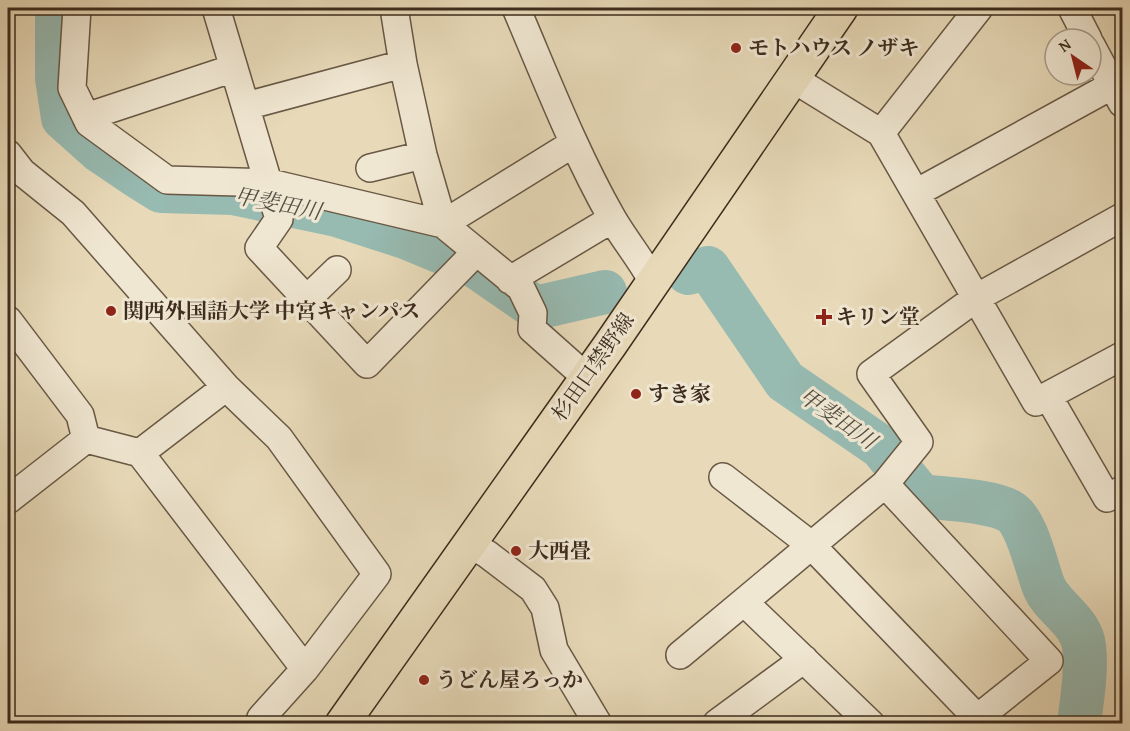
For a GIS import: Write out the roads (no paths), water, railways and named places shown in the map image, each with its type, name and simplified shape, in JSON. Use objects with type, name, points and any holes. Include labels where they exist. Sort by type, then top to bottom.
[{"type":"main road","name":"杉田口禁野線","points":[[342,723],[586,378],[841,8]]},
{"type":"street","points":[[77,8],[72,88],[89,123],[167,180],[271,186],[443,224],[574,143]]},
{"type":"street","points":[[216,8],[279,219],[259,248],[367,364],[470,258]]},
{"type":"street","points":[[394,8],[403,64],[423,155],[443,224],[470,258],[515,284],[533,313],[532,329],[586,378]]},
{"type":"street","points":[[516,8],[574,143],[612,219],[640,257],[652,280]]},
{"type":"street","points":[[881,133],[979,8]]},
{"type":"street","points":[[1071,8],[1081,27]]},
{"type":"street","points":[[246,106],[403,64]]},
{"type":"street","points":[[916,192],[1119,90],[1103,64]]},
{"type":"street","points":[[86,117],[234,68]]},
{"type":"street","points":[[792,78],[881,133],[1036,402],[1122,356]]},
{"type":"street","points":[[8,154],[22,172],[73,213],[226,387],[279,438],[377,574],[304,669],[261,718],[262,723]]},
{"type":"street","points":[[370,168],[423,155]]},
{"type":"street","points":[[680,655],[892,475],[919,442],[871,374],[976,298],[1122,217]]},
{"type":"street","points":[[515,284],[612,219]]},
{"type":"street","points":[[306,299],[337,270]]},
{"type":"street","points":[[8,320],[80,415],[86,439]]},
{"type":"street","points":[[140,453],[226,387]]},
{"type":"street","points":[[1048,396],[1107,498],[1122,490]]},
{"type":"street","points":[[86,439],[140,453],[304,669]]},
{"type":"street","points":[[8,500],[86,439]]},
{"type":"street","points":[[723,477],[811,545],[976,722],[1049,660],[892,475]]},
{"type":"street","points":[[469,544],[487,554],[533,589],[546,608],[554,650],[598,723]]},
{"type":"street","points":[[744,602],[871,723]]},
{"type":"street","points":[[717,723],[804,659]]},
{"type":"waterway","name":"甲斐田川","points":[[57,8],[57,78],[63,118],[100,151],[161,191],[233,193],[337,215],[405,237],[475,266],[536,308],[605,292]]},
{"type":"waterway","name":"甲斐田川","points":[[688,273],[708,268],[785,381],[881,447],[921,496],[992,505],[1011,512],[1017,518],[1027,536],[1048,595],[1078,629],[1082,637],[1085,665],[1079,724]]},
{"type":"place","name":"モトハウス ノザキ","points":[[736,48]]},
{"type":"place","name":"関西外国語大学 中宮キャンパス","points":[[111,311]]},
{"type":"place","name":"キリン堂","points":[[824,317]]},
{"type":"place","name":"すき家","points":[[636,394]]},
{"type":"place","name":"大西畳","points":[[516,551]]},
{"type":"place","name":"うどん屋ろっか","points":[[424,680]]}]
